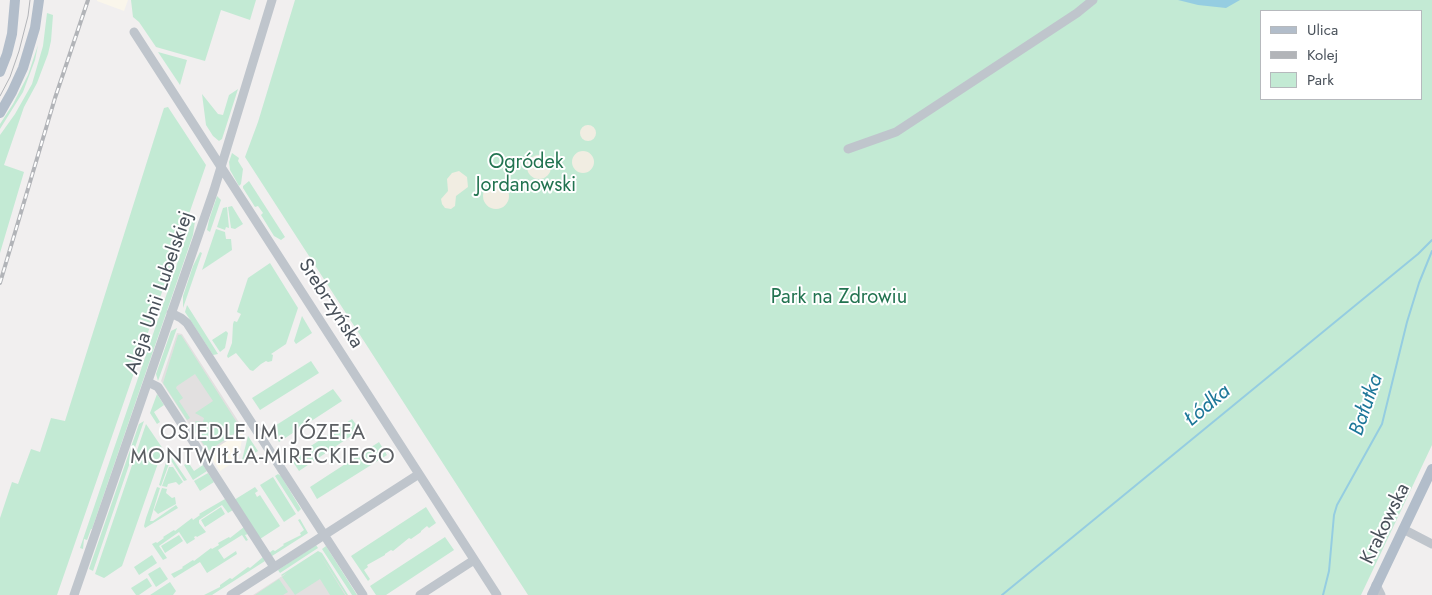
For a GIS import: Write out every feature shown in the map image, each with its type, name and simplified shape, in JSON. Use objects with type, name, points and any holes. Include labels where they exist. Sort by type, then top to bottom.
[{"type":"main road","points":[[0,72],[11,39],[14,0]]},
{"type":"main road","points":[[0,113],[24,68],[35,28],[39,0]]},
{"type":"main road","name":"Krakowska","points":[[1374,590],[1432,469]]},
{"type":"street","name":"Aleja Unii Lubelskiej","points":[[75,595],[221,168],[272,0]]},
{"type":"street","points":[[848,149],[896,132],[937,107],[1077,13],[1093,0]]},
{"type":"street","name":"Srebrzyńska","points":[[134,32],[497,595]]},
{"type":"street","points":[[171,313],[187,323],[363,595]]},
{"type":"street","points":[[148,382],[158,387],[274,567]]},
{"type":"street","points":[[231,595],[419,474]]},
{"type":"street","points":[[1403,529],[1432,544]]},
{"type":"street","points":[[420,595],[474,560]]},
{"type":"street","points":[[1374,590],[1381,595]]},
{"type":"shaded area","points":[[97,0],[128,0],[124,11]]},
{"type":"shaded area","points":[[177,333],[182,334],[244,430],[208,453],[161,381]]},
{"type":"shaded area","points":[[244,430],[238,459],[220,471],[208,453]]},
{"type":"shaded area","points":[[319,552],[346,595],[253,595]]},
{"type":"green space","points":[[131,0],[256,0],[250,20],[221,10],[205,61],[156,47],[139,22],[133,17]]},
{"type":"green space","name":"Park na Zdrowiu","points":[[295,0],[1432,0],[1432,445],[1361,595],[528,595],[245,157],[258,122]]},
{"type":"green space","points":[[47,13],[53,15],[48,54],[37,83],[24,107],[4,165],[24,172],[0,253],[0,135],[15,114],[32,84],[43,46]]},
{"type":"green space","points":[[38,45],[35,60],[23,92],[0,129],[0,124],[28,75]]},
{"type":"green space","points":[[158,52],[187,60],[180,85]]},
{"type":"green space","points":[[238,89],[222,139],[219,141],[213,136],[206,125],[202,94],[218,114],[223,115],[229,95]]},
{"type":"green space","points":[[168,107],[206,165],[57,595],[0,595],[0,518],[12,482],[18,484],[31,449],[40,452],[51,418],[65,421],[163,111],[164,108]]},
{"type":"green space","points":[[232,153],[239,158],[238,161],[243,169],[239,186],[230,170],[229,162]]},
{"type":"green space","points":[[249,181],[285,237],[281,240],[274,236],[261,215],[263,213],[258,206],[255,207],[243,188]]},
{"type":"green space","points":[[217,196],[221,200],[210,232],[207,230]]},
{"type":"green space","points":[[232,206],[243,224],[235,229],[231,228],[228,207]]},
{"type":"green space","points":[[227,207],[229,228],[226,227],[225,230],[217,227],[223,208]]},
{"type":"green space","points":[[192,220],[195,221],[193,235],[92,529],[87,540],[84,539],[83,549],[80,548]]},
{"type":"green space","points":[[216,229],[225,232],[226,239],[231,239],[232,250],[202,270]]},
{"type":"green space","points":[[200,252],[202,253],[183,308],[183,296]]},
{"type":"green space","points":[[270,263],[298,308],[286,344],[271,354],[273,355],[272,361],[266,361],[253,371],[236,353],[228,358],[227,356],[232,343],[234,321],[237,322],[241,314],[237,312],[248,278]]},
{"type":"green space","points":[[187,305],[218,354],[213,355],[185,312]]},
{"type":"green space","points":[[302,316],[312,333],[296,344],[294,341]]},
{"type":"green space","points":[[177,328],[158,381],[156,374],[171,331]]},
{"type":"green space","points":[[226,331],[228,333],[225,348],[220,352],[212,340]]},
{"type":"green space","points":[[178,335],[181,335],[241,429],[208,451],[192,427],[197,424],[195,421],[203,422],[204,418],[195,413],[213,401],[195,374],[177,386],[176,388],[183,398],[179,401],[190,418],[187,420],[163,383]]},
{"type":"green space","points":[[311,361],[319,373],[260,410],[252,398]]},
{"type":"green space","points":[[333,389],[342,401],[279,442],[270,429]]},
{"type":"green space","points":[[157,394],[164,405],[154,412],[160,422],[157,424],[150,413]]},
{"type":"green space","points":[[352,419],[360,430],[299,471],[291,459]]},
{"type":"green space","points":[[144,421],[93,571],[89,569],[139,424]]},
{"type":"green space","points":[[146,424],[163,449],[122,566],[104,578],[95,574]]},
{"type":"green space","points":[[248,436],[258,451],[243,461],[242,460]]},
{"type":"green space","points":[[379,442],[387,455],[317,499],[310,487]]},
{"type":"green space","points":[[170,455],[187,480],[184,481],[170,461],[161,486],[159,485],[168,456]]},
{"type":"green space","points":[[188,462],[194,471],[203,465],[207,471],[193,480],[184,465]]},
{"type":"green space","points":[[169,467],[173,467],[183,482],[179,485],[176,482],[168,484],[167,487],[162,486]]},
{"type":"green space","points":[[208,473],[214,482],[200,491],[194,481]]},
{"type":"green space","points":[[278,474],[301,509],[298,512],[275,476]]},
{"type":"green space","points":[[273,477],[296,514],[284,522],[260,485]]},
{"type":"green space","points":[[157,487],[160,488],[150,521],[153,521],[176,505],[178,508],[145,528],[146,518]]},
{"type":"green space","points":[[255,487],[258,491],[255,493],[257,497],[260,495],[280,526],[260,539],[234,500]]},
{"type":"green space","points":[[162,488],[167,489],[166,493],[172,498],[175,497],[176,504],[158,514],[154,510]]},
{"type":"green space","points":[[225,499],[233,510],[228,513],[222,505],[199,520],[199,523],[206,532],[194,537],[195,539],[187,544],[179,532],[159,546],[167,558],[163,560],[152,544],[157,543],[192,518],[193,520],[199,514]]},
{"type":"green space","points":[[221,507],[225,514],[205,527],[201,520]]},
{"type":"green space","points":[[426,507],[436,523],[429,528],[427,526],[393,551],[391,550],[367,565],[368,567],[364,570],[370,579],[368,581],[351,556]]},
{"type":"green space","points":[[300,519],[308,533],[272,556],[269,553],[273,550],[275,551],[283,544],[301,535],[300,533],[304,530],[298,520]]},
{"type":"green space","points":[[244,527],[248,534],[245,535],[248,540],[246,541],[242,535],[218,550],[224,559],[236,551],[237,554],[207,573],[200,562],[174,578],[171,574],[194,561],[211,548],[219,545],[218,543],[230,538]]},
{"type":"green space","points":[[179,535],[183,541],[165,553],[161,546]]},
{"type":"green space","points":[[445,537],[454,550],[386,595],[376,595],[370,586]]},
{"type":"green space","points":[[316,545],[318,548],[280,573],[278,570]]},
{"type":"green space","points":[[326,546],[357,595],[352,595],[322,549]]},
{"type":"green space","points":[[318,551],[322,553],[348,595],[346,595],[319,553],[345,595],[330,595],[320,579],[295,595],[282,577],[287,573],[281,575]]},
{"type":"green space","points":[[152,555],[157,563],[139,575],[134,567]]},
{"type":"green space","points":[[263,557],[265,561],[212,595],[204,595],[220,587],[220,585],[248,567],[250,568]]},
{"type":"green space","points":[[160,567],[168,579],[156,587],[148,574]]},
{"type":"green space","points":[[147,578],[152,586],[136,595],[131,588]]},
{"type":"green space","points":[[279,579],[288,592],[283,595],[255,595]]},
{"type":"green space","points":[[170,582],[176,591],[173,595],[150,595]]},
{"type":"sand","points":[[588,125],[594,127],[596,133],[594,139],[588,141],[582,139],[580,133],[582,127]]},
{"type":"sand","points":[[583,151],[593,158],[594,162],[587,172],[583,173],[573,166],[572,162],[579,152]]},
{"type":"sand","points":[[539,155],[548,158],[551,167],[548,176],[539,179],[530,176],[527,167],[530,158]]},
{"type":"sand","points":[[459,171],[467,177],[468,187],[456,196],[455,206],[451,209],[445,208],[441,199],[448,191],[447,179],[452,173]]},
{"type":"sand","points":[[496,183],[505,187],[509,196],[505,205],[496,209],[487,205],[483,196],[487,187]]},
{"type":"water","points":[[1178,0],[1240,0],[1226,8],[1198,5]]},
{"type":"waterway","name":"Łódka","points":[[1002,595],[1418,254],[1432,240]]},
{"type":"waterway","name":"Bałutka","points":[[1323,595],[1329,571],[1334,515],[1337,505],[1382,424],[1407,322],[1419,283],[1432,251]]},
{"type":"tram line","points":[[0,96],[10,77],[19,51],[30,0]]},
{"type":"railway","points":[[0,283],[55,98],[88,0]]},
{"type":"district","name":"OSIEDLE IM. JÓZEFA MONTWIŁŁA-MIRECKIEGO","points":[[263,446]]},
{"type":"park label","name":"Ogródek Jordanowski","points":[[526,174]]}]
